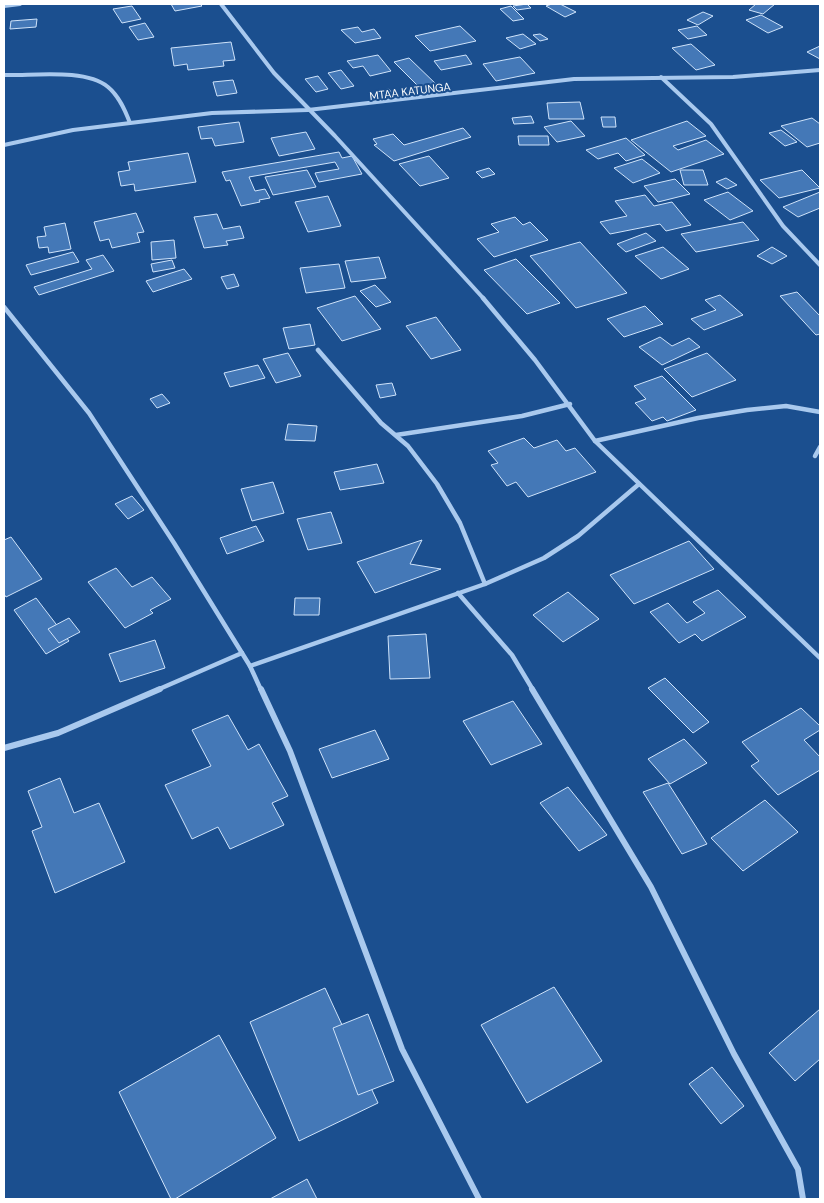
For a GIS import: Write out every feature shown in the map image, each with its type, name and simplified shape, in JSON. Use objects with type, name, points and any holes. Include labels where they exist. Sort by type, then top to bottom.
[{"type":"street","points":[[4,6],[20,4]]},
{"type":"street","points":[[221,4],[239,32],[308,110],[335,136],[491,306],[570,404],[595,441],[820,658]]},
{"type":"street","name":"MTAA KATUNGA","points":[[4,145],[73,130],[212,113],[308,110],[574,79],[733,77],[820,70]]},
{"type":"street","points":[[4,75],[95,79],[110,88],[124,107],[130,123]]},
{"type":"street","points":[[660,77],[711,124],[783,226],[820,264]]},
{"type":"street","points":[[4,307],[88,413],[174,543],[250,666],[290,751],[402,1049],[479,1199]]},
{"type":"street","points":[[318,350],[360,400],[408,446],[437,484],[460,523],[485,584]]},
{"type":"street","points":[[396,435],[522,416],[570,404]]},
{"type":"street","points":[[595,441],[698,418],[747,410],[786,406],[820,412]]},
{"type":"street","points":[[815,456],[820,447]]},
{"type":"street","points":[[250,666],[485,584],[544,558],[578,536],[639,484]]},
{"type":"street","points":[[458,593],[512,655],[646,879],[734,1054],[798,1169],[802,1199]]},
{"type":"street","points":[[4,748],[58,733],[242,653]]},
{"type":"building","points":[[171,4],[200,4],[202,6],[175,11]]},
{"type":"building","points":[[527,4],[531,8],[517,10],[513,6]]},
{"type":"building","points":[[560,4],[576,12],[565,17],[546,6]]},
{"type":"building","points":[[756,4],[775,4],[763,14],[749,10]]},
{"type":"building","points":[[132,6],[141,19],[122,23],[113,9]]},
{"type":"building","points":[[511,6],[524,19],[513,21],[500,9]]},
{"type":"building","points":[[703,12],[713,16],[698,25],[687,20]]},
{"type":"building","points":[[761,15],[783,27],[768,33],[746,20]]},
{"type":"building","points":[[37,19],[36,27],[10,29],[11,21]]},
{"type":"building","points":[[145,23],[154,37],[138,40],[129,27]]},
{"type":"building","points":[[460,26],[476,41],[430,51],[415,36]]},
{"type":"building","points":[[697,26],[707,35],[688,39],[678,30]]},
{"type":"building","points":[[358,27],[362,32],[374,29],[381,38],[355,43],[341,30]]},
{"type":"building","points":[[523,34],[536,44],[520,49],[506,38]]},
{"type":"building","points":[[540,34],[548,39],[540,41],[533,35]]},
{"type":"building","points":[[231,42],[235,60],[223,61],[224,66],[188,70],[187,64],[174,66],[171,48]]},
{"type":"building","points":[[691,44],[715,65],[696,70],[672,48]]},
{"type":"building","points":[[820,46],[820,59],[807,52]]},
{"type":"building","points":[[378,55],[391,71],[370,76],[363,66],[353,68],[347,61]]},
{"type":"building","points":[[466,55],[472,64],[441,70],[434,61]]},
{"type":"building","points":[[520,57],[535,73],[496,81],[483,64]]},
{"type":"building","points":[[409,58],[438,86],[422,90],[394,62]]},
{"type":"building","points":[[341,70],[354,86],[341,89],[328,73]]},
{"type":"building","points":[[318,76],[328,89],[316,92],[305,79]]},
{"type":"building","points":[[233,80],[237,93],[217,96],[213,82]]},
{"type":"building","points":[[389,89],[393,95],[382,97],[378,91]]},
{"type":"building","points":[[580,102],[584,119],[549,119],[547,103]]},
{"type":"building","points":[[531,116],[534,123],[514,124],[512,118]]},
{"type":"building","points":[[601,117],[615,117],[616,127],[603,127]]},
{"type":"building","points":[[812,118],[820,124],[820,143],[807,147],[781,126]]},
{"type":"building","points":[[571,121],[585,136],[557,142],[544,127]]},
{"type":"building","points":[[687,121],[706,136],[673,146],[678,150],[706,140],[724,154],[671,172],[631,140]]},
{"type":"building","points":[[239,122],[244,142],[215,146],[212,138],[201,139],[198,127]]},
{"type":"building","points":[[463,128],[471,137],[394,161],[374,145],[377,144],[373,139],[393,134],[404,145]]},
{"type":"building","points":[[781,130],[797,142],[785,146],[769,133]]},
{"type":"building","points":[[306,132],[315,149],[279,156],[271,138]]},
{"type":"building","points":[[518,136],[548,136],[549,145],[519,145]]},
{"type":"building","points":[[626,138],[645,155],[626,161],[618,153],[598,159],[586,150]]},
{"type":"building","points":[[339,152],[342,158],[352,156],[362,174],[319,182],[315,173],[339,169],[335,162],[249,177],[255,191],[265,189],[270,198],[241,206],[230,180],[226,181],[222,172]]},
{"type":"building","points":[[188,153],[196,182],[135,191],[134,184],[121,186],[118,172],[130,170],[128,162]]},
{"type":"building","points":[[429,156],[449,178],[420,186],[399,164]]},
{"type":"building","points":[[642,159],[660,173],[633,183],[614,168]]},
{"type":"building","points":[[489,168],[495,174],[482,178],[476,172]]},
{"type":"building","points":[[307,170],[316,187],[273,195],[265,177]]},
{"type":"building","points":[[680,170],[703,170],[708,185],[684,185]]},
{"type":"building","points":[[802,170],[820,188],[779,198],[760,180]]},
{"type":"building","points":[[726,178],[737,185],[727,189],[716,182]]},
{"type":"building","points":[[675,179],[690,194],[658,202],[644,186]]},
{"type":"building","points":[[728,192],[753,211],[730,220],[704,200]]},
{"type":"building","points":[[820,192],[820,208],[798,217],[783,207]]},
{"type":"building","points":[[645,195],[654,206],[672,202],[691,225],[666,231],[660,224],[610,234],[600,222],[627,216],[615,201]]},
{"type":"building","points":[[328,196],[341,226],[308,232],[295,202]]},
{"type":"building","points":[[136,213],[144,232],[137,233],[140,242],[112,248],[109,239],[100,241],[94,222]]},
{"type":"building","points":[[217,214],[223,229],[240,226],[244,238],[226,241],[228,245],[204,248],[194,217]]},
{"type":"building","points":[[515,217],[523,225],[530,222],[548,240],[494,257],[477,239],[499,232],[491,224]]},
{"type":"building","points":[[743,222],[759,240],[696,252],[681,234]]},
{"type":"building","points":[[65,223],[71,249],[49,253],[48,247],[39,248],[37,237],[46,236],[44,227]]},
{"type":"building","points":[[646,233],[656,241],[626,252],[617,244]]},
{"type":"building","points":[[174,240],[176,258],[152,260],[151,242]]},
{"type":"building","points":[[580,242],[627,293],[576,308],[530,256]]},
{"type":"building","points":[[663,247],[689,269],[661,279],[635,256]]},
{"type":"building","points":[[772,247],[787,256],[772,264],[757,256]]},
{"type":"building","points":[[73,252],[79,262],[31,275],[26,265]]},
{"type":"building","points":[[103,255],[114,271],[39,295],[34,287],[92,269],[86,260]]},
{"type":"building","points":[[379,257],[386,278],[351,282],[345,261]]},
{"type":"building","points":[[516,259],[560,303],[527,314],[484,270]]},
{"type":"building","points":[[172,260],[175,268],[153,272],[151,264]]},
{"type":"building","points":[[339,264],[345,288],[306,293],[300,268]]},
{"type":"building","points":[[184,269],[192,279],[153,292],[146,281]]},
{"type":"building","points":[[234,274],[239,286],[227,289],[221,277]]},
{"type":"building","points":[[375,285],[391,302],[376,307],[360,291]]},
{"type":"building","points":[[797,292],[820,316],[820,334],[816,335],[780,296]]},
{"type":"building","points":[[720,295],[743,315],[704,330],[691,319],[716,310],[705,300]]},
{"type":"building","points":[[355,296],[381,329],[342,341],[317,308]]},
{"type":"building","points":[[645,306],[663,324],[624,337],[607,319]]},
{"type":"building","points":[[436,317],[461,350],[431,359],[406,326]]},
{"type":"building","points":[[310,324],[315,345],[289,349],[283,328]]},
{"type":"building","points":[[660,337],[672,346],[689,338],[700,347],[662,365],[639,347]]},
{"type":"building","points":[[288,353],[301,376],[276,383],[263,359]]},
{"type":"building","points":[[707,353],[736,380],[692,397],[664,369]]},
{"type":"building","points":[[258,365],[265,378],[230,387],[224,373]]},
{"type":"building","points":[[662,376],[696,410],[667,421],[663,417],[652,421],[635,403],[646,399],[634,386]]},
{"type":"building","points":[[392,383],[396,395],[380,398],[376,385]]},
{"type":"building","points":[[162,394],[170,403],[157,408],[150,399]]},
{"type":"building","points":[[288,424],[317,426],[315,441],[285,440]]},
{"type":"building","points":[[524,438],[534,448],[557,440],[566,451],[575,448],[596,472],[528,497],[516,482],[507,486],[491,465],[498,463],[488,451]]},
{"type":"building","points":[[377,464],[384,483],[340,490],[334,472]]},
{"type":"building","points":[[273,482],[284,513],[252,521],[241,489]]},
{"type":"building","points":[[132,496],[144,510],[128,519],[115,504]]},
{"type":"building","points":[[331,512],[342,543],[308,550],[297,519]]},
{"type":"building","points":[[256,526],[264,541],[227,554],[220,538]]},
{"type":"building","points":[[11,537],[42,579],[6,597],[4,594],[4,540]]},
{"type":"building","points":[[422,540],[410,564],[441,569],[375,593],[357,562]]},
{"type":"building","points":[[689,541],[714,569],[634,604],[610,575]]},
{"type":"building","points":[[116,568],[132,587],[152,577],[171,599],[150,610],[153,613],[125,628],[88,582]]},
{"type":"building","points":[[718,590],[746,617],[702,641],[695,634],[679,643],[650,612],[668,603],[687,623],[705,613],[693,602]]},
{"type":"building","points":[[568,592],[599,619],[563,642],[533,615]]},
{"type":"building","points":[[36,598],[69,641],[46,654],[14,610]]},
{"type":"building","points":[[295,598],[320,598],[319,615],[294,615]]},
{"type":"building","points":[[69,618],[80,632],[59,643],[48,629]]},
{"type":"building","points":[[426,634],[430,678],[390,679],[388,636]]},
{"type":"building","points":[[155,640],[165,668],[120,682],[109,654]]},
{"type":"building","points":[[665,678],[709,722],[693,733],[648,688]]},
{"type":"building","points":[[513,701],[542,744],[491,765],[463,721]]},
{"type":"building","points":[[801,708],[820,726],[820,730],[804,740],[820,757],[820,770],[778,795],[751,766],[759,761],[742,742]]},
{"type":"building","points":[[228,715],[248,750],[259,744],[288,796],[272,803],[284,825],[230,849],[218,827],[192,839],[165,785],[211,766],[192,730]]},
{"type":"building","points":[[375,730],[389,759],[332,778],[319,749]]},
{"type":"building","points":[[684,739],[707,763],[670,784],[648,759]]},
{"type":"building","points":[[60,778],[74,813],[99,803],[125,862],[55,893],[32,831],[42,827],[28,791]]},
{"type":"building","points":[[668,783],[707,844],[682,854],[643,792]]},
{"type":"building","points":[[568,787],[607,835],[579,851],[540,803]]},
{"type":"building","points":[[765,800],[798,832],[743,871],[711,838]]},
{"type":"building","points":[[554,987],[602,1061],[527,1103],[481,1025]]},
{"type":"building","points":[[325,988],[378,1103],[299,1141],[250,1022]]},
{"type":"building","points":[[820,1009],[820,1059],[795,1081],[769,1053]]},
{"type":"building","points":[[368,1014],[394,1081],[358,1095],[333,1028]]},
{"type":"building","points":[[219,1035],[276,1138],[175,1199],[171,1199],[119,1092]]},
{"type":"building","points":[[712,1067],[744,1106],[721,1124],[689,1084]]},
{"type":"building","points":[[307,1179],[317,1199],[270,1199]]}]
